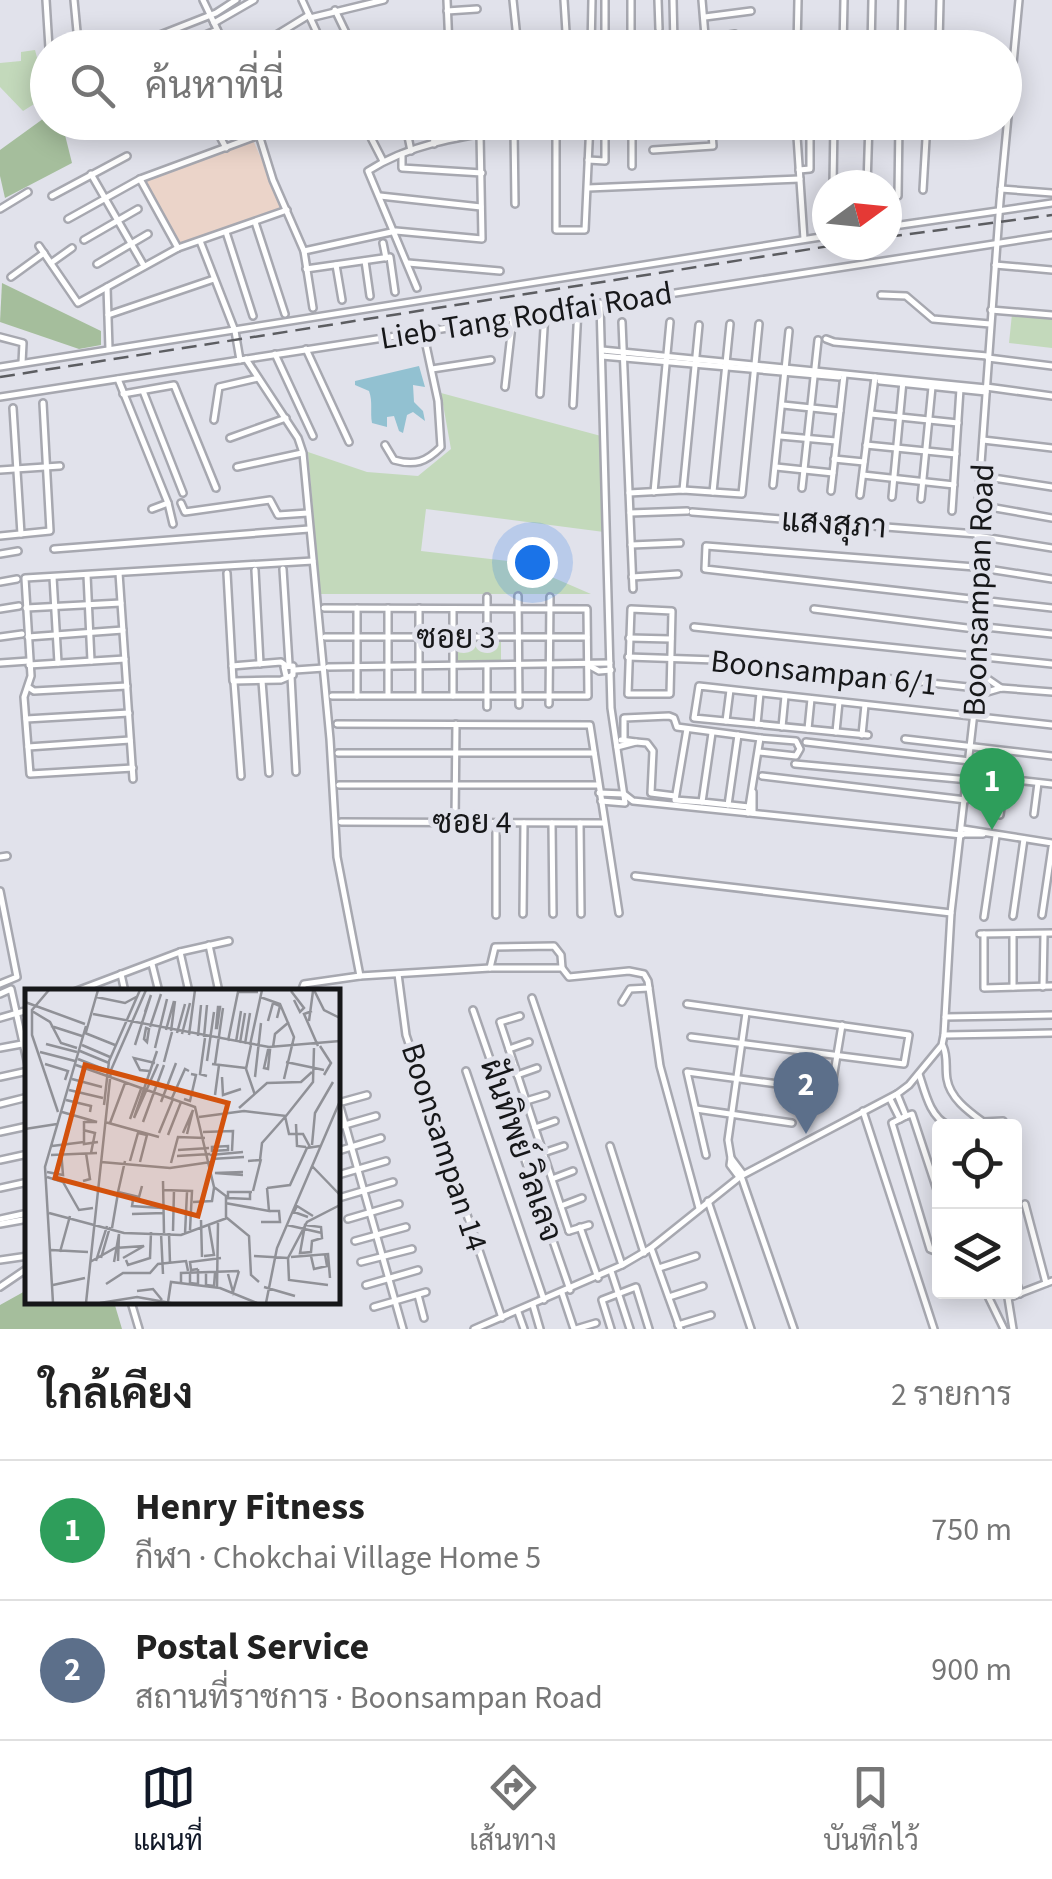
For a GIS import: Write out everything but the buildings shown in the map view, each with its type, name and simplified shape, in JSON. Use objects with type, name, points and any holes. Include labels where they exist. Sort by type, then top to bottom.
[{"type":"street","points":[[46,0],[48,30]]},
{"type":"street","points":[[74,0],[77,30]]},
{"type":"street","points":[[203,0],[217,30]]},
{"type":"street","points":[[172,30],[236,0]]},
{"type":"street","points":[[209,30],[254,0]]},
{"type":"street","points":[[302,0],[315,30]]},
{"type":"street","points":[[286,30],[309,17],[384,0]]},
{"type":"street","points":[[447,0],[448,30]]},
{"type":"street","points":[[513,0],[516,30]]},
{"type":"street","points":[[564,0],[566,30]]},
{"type":"street","points":[[591,30],[592,0]]},
{"type":"street","points":[[605,0],[605,30]]},
{"type":"street","points":[[630,0],[631,30]]},
{"type":"street","points":[[658,0],[659,29]]},
{"type":"street","points":[[673,0],[674,30]]},
{"type":"street","points":[[704,0],[705,30]]},
{"type":"street","points":[[797,30],[798,0]]},
{"type":"street","points":[[843,30],[844,0]]},
{"type":"street","points":[[871,30],[872,0]]},
{"type":"street","points":[[901,30],[902,0]]},
{"type":"street","points":[[939,30],[940,0]]},
{"type":"street","name":"Boonsampan Road","points":[[1016,30],[1019,0]]},
{"type":"street","points":[[447,12],[477,9]]},
{"type":"street","points":[[334,10],[344,30]]},
{"type":"street","points":[[704,17],[751,12]]},
{"type":"street","points":[[222,140],[226,148]]},
{"type":"street","points":[[68,219],[140,179],[246,140]]},
{"type":"street","points":[[261,140],[304,251],[312,308]]},
{"type":"street","points":[[372,140],[383,162]]},
{"type":"street","points":[[409,140],[411,151]]},
{"type":"street","points":[[434,140],[434,145]]},
{"type":"street","points":[[417,288],[368,171],[402,154],[450,140]]},
{"type":"street","points":[[304,251],[396,232],[482,240],[482,140]]},
{"type":"street","points":[[514,140],[516,204]]},
{"type":"street","points":[[554,140],[556,230],[585,230],[589,140]]},
{"type":"street","points":[[588,160],[605,160],[605,140]]},
{"type":"street","points":[[632,140],[632,166]]},
{"type":"street","points":[[653,150],[714,146],[713,140]]},
{"type":"street","points":[[797,140],[804,240]]},
{"type":"street","points":[[799,170],[810,170],[810,140]]},
{"type":"street","points":[[833,170],[834,140]]},
{"type":"street","points":[[868,170],[869,140]]},
{"type":"street","points":[[898,170],[899,140]]},
{"type":"street","points":[[923,190],[926,140]]},
{"type":"street","name":"Boonsampan Road","points":[[474,1329],[492,1326],[644,1253],[741,1176],[894,1096],[942,1045],[951,914],[977,692],[978,505],[1006,140]]},
{"type":"street","points":[[402,154],[402,168],[482,173]]},
{"type":"street","points":[[52,196],[126,156]]},
{"type":"street","points":[[91,174],[144,266]]},
{"type":"street","points":[[140,179],[178,248]]},
{"type":"street","points":[[587,188],[800,179]]},
{"type":"street","points":[[1001,189],[1052,193]]},
{"type":"street","points":[[1,205],[28,192]]},
{"type":"street","points":[[380,196],[482,207]]},
{"type":"street","points":[[902,225],[1052,203]]},
{"type":"street","points":[[84,240],[138,209]]},
{"type":"street","points":[[40,246],[78,302],[178,248],[286,210]]},
{"type":"street","points":[[255,222],[285,314]]},
{"type":"street","points":[[226,232],[252,316]]},
{"type":"street","points":[[96,264],[148,234]]},
{"type":"street","name":"Lieb Tang Rodfai Road","points":[[0,397],[1052,235]]},
{"type":"street","name":"Lieb Tang Rodfai Road","points":[[0,366],[812,238]]},
{"type":"street","points":[[200,241],[243,359],[286,418],[303,452],[326,667],[337,857],[360,976]]},
{"type":"street","points":[[383,243],[386,258]]},
{"type":"street","points":[[52,264],[72,248]]},
{"type":"street","points":[[11,277],[44,253]]},
{"type":"street","points":[[306,269],[390,258],[395,292]]},
{"type":"street","points":[[365,261],[370,296]]},
{"type":"street","points":[[408,263],[500,270]]},
{"type":"street","points":[[336,265],[342,300]]},
{"type":"street","points":[[995,265],[1052,270]]},
{"type":"street","points":[[108,315],[214,278]]},
{"type":"street","points":[[107,287],[109,351]]},
{"type":"street","points":[[881,295],[906,296],[934,320],[990,324]]},
{"type":"street","points":[[600,303],[611,667],[625,798]]},
{"type":"street","points":[[573,404],[578,306]]},
{"type":"street","points":[[992,310],[1052,316]]},
{"type":"street","points":[[540,394],[545,312]]},
{"type":"street","points":[[505,387],[514,316]]},
{"type":"street","points":[[622,322],[633,589]]},
{"type":"street","points":[[654,492],[670,322]]},
{"type":"street","points":[[713,492],[730,324]]},
{"type":"street","points":[[629,493],[683,490],[742,494],[759,324]]},
{"type":"street","points":[[683,490],[699,325]]},
{"type":"street","points":[[385,445],[394,460],[407,464],[426,461],[441,446],[423,331]]},
{"type":"street","points":[[773,485],[789,331]]},
{"type":"street","points":[[0,337],[24,342],[22,363]]},
{"type":"street","points":[[826,339],[1052,366]]},
{"type":"street","points":[[802,488],[818,340]]},
{"type":"street","points":[[306,349],[349,442]]},
{"type":"street","points":[[602,353],[1052,396]]},
{"type":"street","points":[[275,354],[313,436]]},
{"type":"street","points":[[432,370],[492,360]]},
{"type":"street","points":[[831,491],[844,375]]},
{"type":"street","points":[[118,378],[173,524]]},
{"type":"street","points":[[214,420],[220,386],[258,378]]},
{"type":"street","points":[[860,495],[874,378]]},
{"type":"street","points":[[892,497],[903,382]]},
{"type":"street","points":[[124,394],[174,385],[216,488]]},
{"type":"street","points":[[922,499],[932,385]]},
{"type":"street","points":[[952,510],[960,388]]},
{"type":"street","points":[[143,391],[184,493]]},
{"type":"street","points":[[0,536],[50,530],[43,403]]},
{"type":"street","points":[[782,405],[840,411]]},
{"type":"street","points":[[13,408],[22,534]]},
{"type":"street","points":[[870,414],[958,423]]},
{"type":"street","points":[[230,438],[286,418]]},
{"type":"street","points":[[778,436],[836,442]]},
{"type":"street","points":[[983,440],[1052,448]]},
{"type":"street","points":[[866,445],[956,454]]},
{"type":"street","points":[[236,468],[303,452]]},
{"type":"street","points":[[834,459],[864,462]]},
{"type":"street","points":[[0,470],[60,466]]},
{"type":"street","points":[[775,467],[833,473]]},
{"type":"street","points":[[863,476],[954,485]]},
{"type":"street","points":[[980,476],[1052,487]]},
{"type":"street","points":[[181,503],[185,512],[270,500],[278,515],[308,513]]},
{"type":"street","points":[[152,509],[168,503]]},
{"type":"street","points":[[978,505],[1052,518]]},
{"type":"street","name":"แสงสุภา","points":[[630,513],[690,512],[977,535],[1052,548]]},
{"type":"street","points":[[54,550],[310,529]]},
{"type":"street","points":[[631,544],[680,543]]},
{"type":"street","points":[[1052,578],[975,567],[706,546],[704,569],[1052,608]]},
{"type":"street","points":[[0,554],[18,552]]},
{"type":"street","points":[[133,768],[30,774],[24,697],[29,663],[23,607],[25,578],[314,561]]},
{"type":"street","points":[[283,569],[296,772]]},
{"type":"street","points":[[255,570],[260,664]]},
{"type":"street","points":[[119,573],[134,779]]},
{"type":"street","points":[[227,574],[241,776]]},
{"type":"street","points":[[632,576],[678,574]]},
{"type":"street","points":[[87,575],[91,661]]},
{"type":"street","points":[[53,576],[58,664]]},
{"type":"street","points":[[0,582],[17,579]]},
{"type":"street","points":[[518,596],[519,705]]},
{"type":"street","points":[[487,597],[487,637]]},
{"type":"street","points":[[550,597],[550,700]]},
{"type":"street","points":[[0,609],[122,603]]},
{"type":"street","points":[[324,608],[587,609],[588,696],[550,700],[519,696],[332,696]]},
{"type":"street","points":[[357,608],[357,696]]},
{"type":"street","points":[[388,608],[388,696]]},
{"type":"street","points":[[419,608],[419,696]]},
{"type":"street","points":[[453,608],[454,696]]},
{"type":"street","points":[[631,609],[672,611],[670,694],[628,694],[629,638],[631,609]]},
{"type":"street","points":[[814,609],[1052,634]]},
{"type":"street","points":[[694,627],[1052,664]]},
{"type":"street","points":[[0,637],[123,630]]},
{"type":"street","name":"ซอย 3","points":[[325,637],[587,637]]},
{"type":"street","points":[[629,638],[672,639]]},
{"type":"street","name":"Boonsampan 6/1","points":[[628,657],[671,657],[977,692]]},
{"type":"street","points":[[0,664],[125,659]]},
{"type":"street","points":[[232,666],[281,662],[288,665]]},
{"type":"street","points":[[288,665],[283,670],[290,674]]},
{"type":"street","points":[[486,707],[487,666]]},
{"type":"street","points":[[234,682],[281,680],[290,674],[326,667],[611,667]]},
{"type":"street","points":[[977,677],[1001,688]]},
{"type":"street","points":[[262,681],[268,773]]},
{"type":"street","points":[[28,687],[34,691],[127,686]]},
{"type":"street","points":[[865,705],[865,735],[694,718],[699,686],[1052,725]]},
{"type":"street","points":[[977,692],[1001,688],[1052,692]]},
{"type":"street","points":[[726,721],[730,690]]},
{"type":"street","points":[[757,724],[760,693]]},
{"type":"street","points":[[782,727],[785,696]]},
{"type":"street","points":[[808,729],[811,699]]},
{"type":"street","points":[[836,732],[839,702]]},
{"type":"street","points":[[26,719],[129,714]]},
{"type":"street","points":[[619,742],[624,718],[672,716],[676,727],[796,741],[800,745],[799,754],[758,752]]},
{"type":"street","points":[[337,724],[590,724],[619,913]]},
{"type":"street","points":[[456,724],[456,822]]},
{"type":"street","points":[[687,728],[675,800],[750,811]]},
{"type":"street","points":[[702,802],[712,732]]},
{"type":"street","points":[[728,805],[738,735]]},
{"type":"street","points":[[750,811],[760,738]]},
{"type":"street","points":[[905,739],[1052,756]]},
{"type":"street","points":[[28,747],[131,740]]},
{"type":"street","points":[[619,742],[647,743],[653,751],[652,793],[676,796]]},
{"type":"street","points":[[806,742],[970,761]]},
{"type":"street","points":[[338,753],[594,753]]},
{"type":"street","points":[[795,764],[990,776],[1052,784]]},
{"type":"street","points":[[762,776],[966,800]]},
{"type":"street","points":[[1000,815],[1005,778]]},
{"type":"street","points":[[1034,814],[1038,782]]},
{"type":"street","points":[[339,785],[598,785]]},
{"type":"street","points":[[600,793],[633,801],[983,834],[1052,845],[1042,915]]},
{"type":"street","points":[[601,802],[625,798]]},
{"type":"street","name":"ซอย 4","points":[[340,822],[604,823]]},
{"type":"street","points":[[496,822],[496,914]]},
{"type":"street","points":[[524,823],[524,914]]},
{"type":"street","points":[[552,823],[553,914]]},
{"type":"street","points":[[580,823],[581,914]]},
{"type":"street","points":[[984,917],[996,836]]},
{"type":"street","points":[[1013,916],[1024,839]]},
{"type":"street","points":[[635,876],[951,914]]},
{"type":"street","points":[[0,891],[17,978],[0,984]]},
{"type":"street","points":[[1052,934],[982,934],[984,988],[1052,986]]},
{"type":"street","points":[[1013,934],[1014,988]]},
{"type":"street","points":[[1043,987],[1044,934]]},
{"type":"street","points":[[89,989],[180,952],[228,941]]},
{"type":"street","points":[[490,968],[495,947],[514,944],[554,946],[569,977],[629,971],[644,974],[660,1066],[698,1208]]},
{"type":"street","points":[[208,945],[218,989]]},
{"type":"street","points":[[180,952],[188,989]]},
{"type":"street","points":[[152,964],[158,989]]},
{"type":"street","points":[[302,989],[304,984],[360,976],[562,968]]},
{"type":"street","points":[[121,974],[124,989]]},
{"type":"street","name":"Boonsampan 14","points":[[398,974],[406,1036],[502,1318]]},
{"type":"street","points":[[622,1002],[630,990],[649,988]]},
{"type":"street","points":[[0,994],[10,989],[25,1053]]},
{"type":"street","points":[[532,998],[622,1265]]},
{"type":"street","points":[[687,1004],[909,1035],[904,1064],[691,1037]]},
{"type":"street","name":"ฝันทิพย์ วิลเลจ","points":[[474,1010],[570,1290]]},
{"type":"street","points":[[0,1018],[25,1011]]},
{"type":"street","points":[[746,1012],[728,1140],[730,1164],[741,1176],[794,1329]]},
{"type":"street","points":[[945,1017],[1052,1015]]},
{"type":"street","points":[[520,1016],[500,1022],[569,1231],[584,1240]]},
{"type":"street","points":[[706,1155],[687,1072],[831,1091],[842,1025]]},
{"type":"street","points":[[944,1035],[1052,1032]]},
{"type":"street","points":[[509,1049],[529,1042]]},
{"type":"street","points":[[0,1048],[23,1043]]},
{"type":"street","points":[[942,1045],[953,1095],[979,1119]]},
{"type":"street","points":[[517,1075],[537,1068]]},
{"type":"street","points":[[0,1076],[25,1069]]},
{"type":"street","points":[[466,1071],[544,1300]]},
{"type":"street","points":[[918,1074],[938,1119]]},
{"type":"street","points":[[340,1102],[367,1095]]},
{"type":"street","points":[[526,1102],[546,1095]]},
{"type":"street","points":[[894,1096],[903,1118]]},
{"type":"street","points":[[0,1104],[25,1098]]},
{"type":"street","points":[[696,1109],[792,1123]]},
{"type":"street","points":[[863,1110],[934,1329]]},
{"type":"street","points":[[932,1175],[912,1114],[892,1122],[932,1250]]},
{"type":"street","points":[[376,1116],[341,1126],[351,1147],[402,1329]]},
{"type":"street","points":[[535,1128],[555,1121]]},
{"type":"street","points":[[0,1132],[25,1127]]},
{"type":"street","points":[[340,1150],[382,1138]]},
{"type":"street","points":[[543,1153],[564,1146]]},
{"type":"street","points":[[610,1146],[644,1253]]},
{"type":"street","points":[[0,1160],[25,1155]]},
{"type":"street","points":[[340,1174],[386,1160]]},
{"type":"street","points":[[552,1179],[572,1171]]},
{"type":"street","points":[[342,1197],[394,1182]]},
{"type":"street","points":[[0,1188],[25,1183]]},
{"type":"street","points":[[561,1206],[582,1198]]},
{"type":"street","points":[[708,1201],[751,1329]]},
{"type":"street","points":[[348,1219],[399,1204]]},
{"type":"street","points":[[1022,1293],[1049,1282],[1025,1204]]},
{"type":"street","points":[[0,1222],[25,1217]]},
{"type":"street","points":[[569,1231],[589,1225]]},
{"type":"street","points":[[355,1241],[406,1227]]},
{"type":"street","points":[[580,1228],[598,1278]]},
{"type":"street","points":[[651,1248],[679,1327],[711,1315]]},
{"type":"street","points":[[361,1262],[412,1249]]},
{"type":"street","points":[[0,1260],[25,1256]]},
{"type":"street","points":[[659,1268],[696,1256]]},
{"type":"street","points":[[0,1287],[25,1270]]},
{"type":"street","points":[[366,1285],[418,1270]]},
{"type":"street","points":[[611,1271],[630,1329]]},
{"type":"street","points":[[668,1296],[703,1286]]},
{"type":"street","points":[[611,1329],[602,1300],[636,1287],[650,1329]]},
{"type":"street","points":[[374,1308],[426,1292]]},
{"type":"street","points":[[562,1293],[575,1329],[596,1323]]},
{"type":"street","points":[[418,1295],[424,1318]]},
{"type":"street","points":[[990,1299],[1004,1329]]},
{"type":"street","points":[[992,1304],[1005,1299]]},
{"type":"street","points":[[1008,1299],[1013,1329]]},
{"type":"street","points":[[131,1304],[138,1329]]},
{"type":"street","points":[[533,1305],[540,1329]]},
{"type":"street","points":[[518,1312],[524,1329]]},
{"type":"shaded area","points":[[253,140],[283,208],[180,243],[143,182]]},
{"type":"green space","points":[[30,51],[30,107],[23,111],[0,87],[0,63],[21,61],[21,52]]},
{"type":"green space","points":[[30,128],[30,140],[66,140],[72,163],[5,198],[0,150]]},
{"type":"green space","points":[[2,283],[101,331],[101,345],[79,349],[0,322]]},
{"type":"green space","points":[[1012,314],[1052,318],[1052,348],[1009,343]]},
{"type":"green space","points":[[441,393],[601,436],[604,532],[426,509],[421,551],[517,562],[591,594],[320,594],[308,452],[367,472],[418,476],[451,449]]},
{"type":"green space","points":[[456,638],[501,638],[501,663],[456,663]]},
{"type":"green space","points":[[25,1291],[25,1304],[115,1304],[122,1329],[0,1329],[0,1305]]},
{"type":"water","points":[[419,366],[425,387],[413,385],[414,402],[423,411],[425,421],[413,412],[407,415],[403,433],[394,416],[387,417],[387,427],[372,423],[369,391],[355,385],[355,381]]},
{"type":"railway","points":[[902,235],[1052,215]]},
{"type":"railway","points":[[0,377],[812,249]]},
{"type":"place","name":"Henry Fitness","points":[[992,830]]},
{"type":"place","name":"Postal Service","points":[[806,1134]]}]
